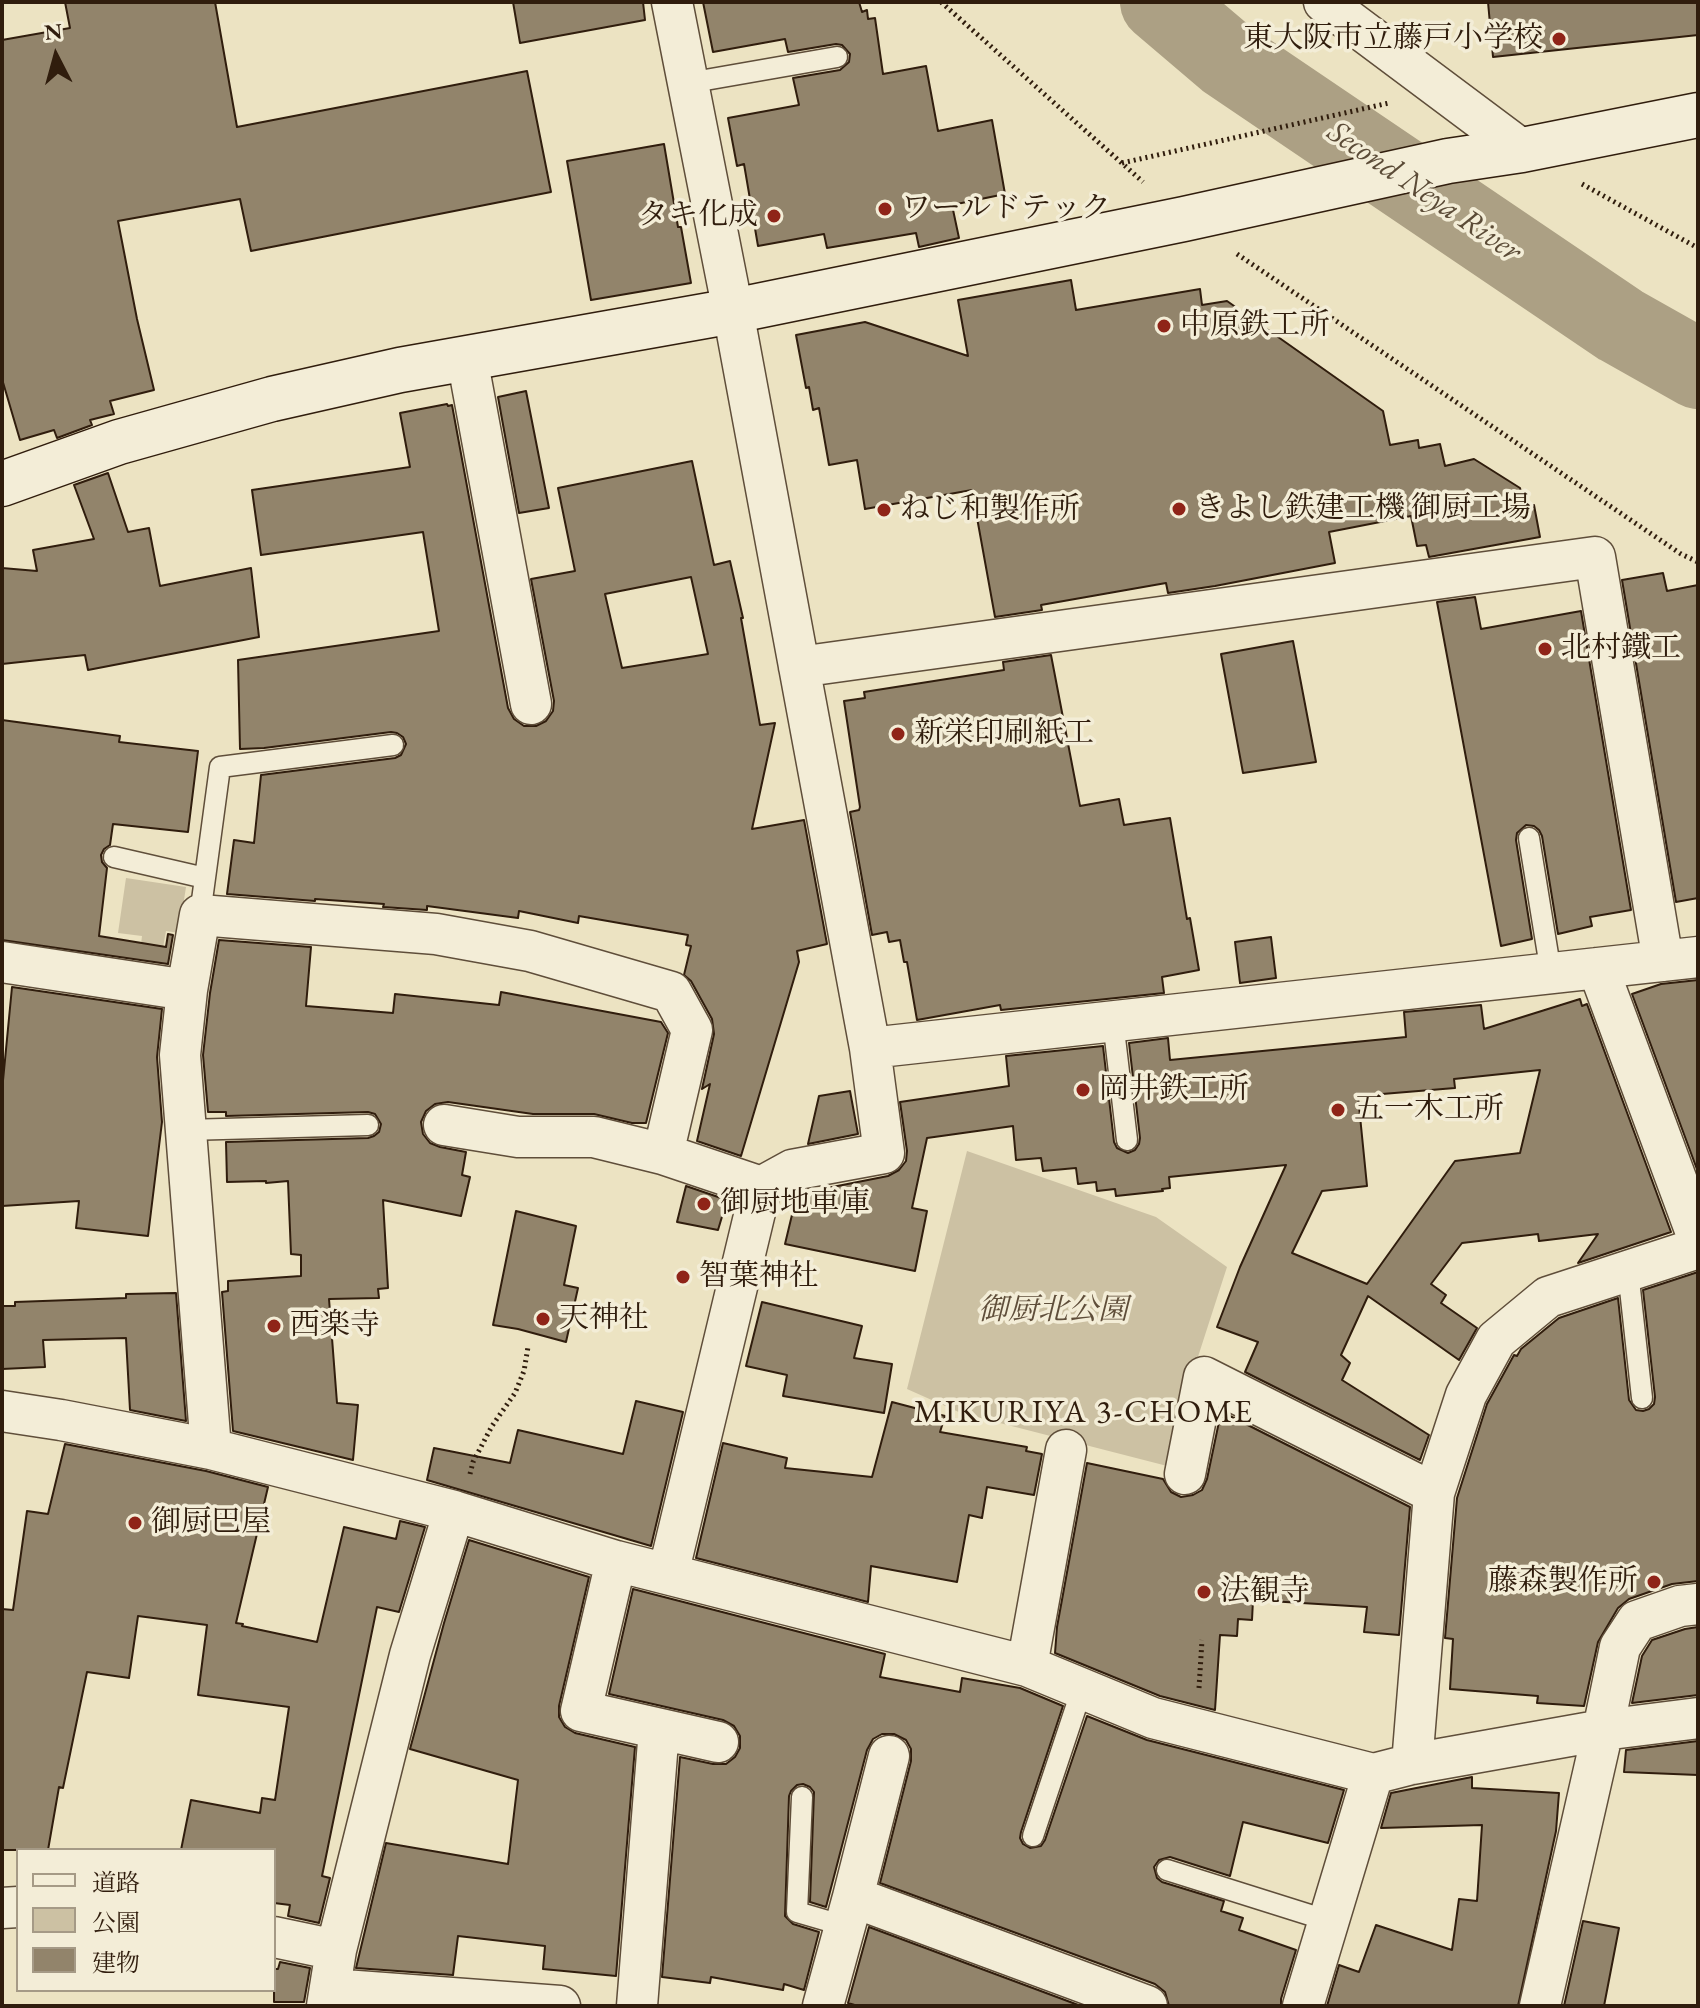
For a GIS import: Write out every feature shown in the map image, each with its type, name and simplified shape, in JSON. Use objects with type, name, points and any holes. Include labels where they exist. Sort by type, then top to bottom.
[{"type":"street","points":[[444,1125],[518,1137],[594,1137],[663,1154],[761,1187],[792,1170],[884,1153],[870,1048],[733,311],[672,2]]},
{"type":"street","points":[[1324,2],[1522,150]]},
{"type":"street","points":[[2,484],[119,442],[272,399],[400,370],[733,311],[1184,219],[1448,161],[1522,150],[1698,115]]},
{"type":"street","points":[[467,358],[531,704]]},
{"type":"street","points":[[799,667],[1595,557],[1680,959],[870,1048]]},
{"type":"street","points":[[211,1449],[180,1055],[202,896],[530,951],[671,992],[692,1030],[663,1154]]},
{"type":"street","points":[[2,962],[187,990]]},
{"type":"street","points":[[1598,968],[1698,1238]]},
{"type":"street","points":[[668,1574],[761,1187]]},
{"type":"street","points":[[1412,1764],[1434,1493],[1466,1395],[1496,1340],[1548,1297],[1698,1248]]},
{"type":"street","points":[[1185,1474],[1204,1377],[1434,1493]]},
{"type":"street","points":[[2,1411],[211,1449],[457,1513],[616,1561],[1027,1666],[1153,1718],[1373,1774],[1412,1764],[1603,1730],[1698,1718]]},
{"type":"street","points":[[1027,1666],[1066,1450]]},
{"type":"street","points":[[457,1513],[410,1655],[336,1950],[328,1998],[538,2005]]},
{"type":"street","points":[[616,1561],[581,1711],[718,1742]]},
{"type":"street","points":[[1540,2006],[1620,1647],[1637,1621],[1680,1606],[1698,1604]]},
{"type":"street","points":[[637,2006],[659,1729]]},
{"type":"street","points":[[823,2006],[889,1756]]},
{"type":"street","points":[[1303,2006],[1373,1774]]},
{"type":"street","points":[[849,1912],[1147,2006]]},
{"type":"street","points":[[276,1937],[336,1950]]},
{"type":"lane","points":[[688,83],[837,57]]},
{"type":"lane","points":[[114,857],[202,896],[220,767],[393,745]]},
{"type":"lane","points":[[1529,838],[1551,973]]},
{"type":"lane","points":[[1113,1021],[1127,1140]]},
{"type":"lane","points":[[186,1130],[368,1125]]},
{"type":"lane","points":[[1628,1271],[1642,1398]]},
{"type":"lane","points":[[1033,1836],[1082,1689]]},
{"type":"lane","points":[[802,1797],[797,1912],[849,1912]]},
{"type":"lane","points":[[1167,1870],[1329,1921]]},
{"type":"path","points":[[941,2],[1184,219],[1668,545],[1698,562]]},
{"type":"path","points":[[1121,163],[1390,103]]},
{"type":"path","points":[[1522,150],[1698,248]]},
{"type":"path","points":[[457,1513],[473,1462],[492,1426],[515,1393],[524,1371],[528,1347]]},
{"type":"green space","points":[[126,878],[186,887],[179,933],[166,931],[160,964],[139,961],[142,936],[118,933]]},
{"type":"green space","name":"御厨北公園","points":[[967,1151],[1156,1217],[1227,1267],[1195,1366],[1175,1468],[961,1413],[907,1389]]},
{"type":"building","points":[[65,2],[215,2],[237,127],[527,71],[551,192],[251,251],[240,199],[118,221],[154,390],[110,401],[114,414],[90,420],[92,425],[57,438],[54,430],[20,440],[2,379],[2,40],[70,28]]},
{"type":"building","points":[[513,2],[643,2],[645,20],[520,43]]},
{"type":"building","points":[[703,2],[859,2],[862,12],[867,10],[868,19],[875,18],[883,74],[926,66],[938,131],[992,120],[1005,194],[952,205],[959,238],[919,247],[916,233],[827,248],[824,234],[758,246],[744,164],[737,166],[728,118],[799,105],[793,78],[840,70],[849,62],[850,54],[842,45],[836,44],[788,52],[785,39],[713,52]]},
{"type":"building","points":[[1488,2],[1698,2],[1698,35],[1493,57]]},
{"type":"building","points":[[664,144],[691,283],[591,300],[567,161]]},
{"type":"building","points":[[1071,280],[1076,310],[1200,289],[1202,305],[1227,301],[1383,411],[1390,445],[1418,440],[1419,448],[1440,444],[1445,466],[1474,459],[1520,488],[1524,506],[1534,505],[1540,537],[1429,557],[1426,545],[1417,546],[1411,516],[1329,532],[1335,563],[1168,593],[1166,583],[1041,605],[1042,610],[995,617],[972,490],[865,509],[857,460],[829,465],[819,408],[813,410],[809,387],[806,388],[796,335],[865,322],[968,356],[958,300]]},
{"type":"building","points":[[526,391],[549,508],[519,513],[498,397]]},
{"type":"building","points":[[452,405],[508,708],[514,719],[524,726],[536,726],[546,721],[553,711],[554,701],[531,579],[575,571],[558,488],[692,461],[714,565],[730,561],[743,618],[760,725],[775,723],[752,829],[804,820],[827,944],[797,951],[799,962],[741,1156],[697,1141],[710,1084],[702,1089],[714,1034],[712,1019],[691,981],[684,975],[691,946],[686,945],[688,935],[579,916],[578,923],[519,911],[518,918],[427,906],[427,910],[383,907],[384,904],[227,894],[234,840],[254,843],[261,775],[395,758],[401,755],[406,744],[403,737],[391,732],[240,749],[238,660],[439,631],[423,532],[261,555],[252,490],[410,467],[400,413]],"holes":[[[691,577],[708,654],[622,668],[605,594]]]},
{"type":"building","points":[[108,473],[128,532],[149,528],[160,586],[251,568],[259,637],[88,670],[85,655],[2,664],[2,568],[37,571],[33,550],[94,539],[74,485]]},
{"type":"building","points":[[1663,573],[1667,591],[1698,585],[1698,898],[1676,902],[1622,580]]},
{"type":"building","points":[[1475,597],[1481,629],[1581,611],[1631,910],[1590,917],[1592,926],[1558,934],[1542,836],[1534,826],[1526,825],[1517,833],[1516,840],[1532,939],[1501,946],[1437,602]]},
{"type":"building","points":[[1293,641],[1316,762],[1243,773],[1221,654]]},
{"type":"building","points":[[1051,655],[1080,806],[1119,799],[1124,825],[1170,818],[1199,970],[1162,977],[1164,993],[1001,1010],[1000,1005],[917,1020],[900,940],[889,942],[887,932],[872,935],[850,812],[860,807],[844,701],[865,698],[864,692],[1004,670],[1003,662]]},
{"type":"building","points":[[2,720],[120,736],[119,742],[198,751],[188,832],[113,824],[110,845],[101,855],[107,868],[99,936],[166,947],[168,934],[173,935],[168,964],[2,940]]},
{"type":"building","points":[[1271,937],[1276,978],[1240,983],[1235,942]]},
{"type":"building","points":[[219,940],[311,947],[306,1006],[393,1013],[395,994],[499,1005],[501,992],[661,1022],[668,1033],[646,1123],[594,1114],[533,1114],[448,1102],[435,1104],[426,1111],[421,1122],[423,1134],[430,1143],[466,1152],[462,1175],[470,1177],[461,1216],[383,1200],[388,1288],[378,1289],[379,1298],[329,1299],[337,1403],[358,1405],[353,1460],[233,1431],[222,1292],[228,1291],[228,1281],[301,1276],[301,1255],[291,1254],[288,1181],[227,1182],[226,1142],[368,1138],[379,1132],[381,1124],[375,1114],[368,1112],[226,1116],[226,1112],[208,1112],[203,1055]]},
{"type":"building","points":[[1698,980],[1698,1172],[1632,994],[1661,984]]},
{"type":"building","points":[[12,987],[162,1009],[157,1057],[162,1122],[148,1236],[76,1228],[79,1201],[2,1206],[2,1091]]},
{"type":"building","points":[[1580,999],[1582,1006],[1587,1004],[1671,1232],[1578,1263],[1598,1234],[1539,1241],[1538,1234],[1462,1243],[1431,1284],[1446,1295],[1441,1303],[1477,1328],[1459,1360],[1368,1296],[1341,1355],[1350,1363],[1342,1380],[1429,1435],[1420,1460],[1245,1372],[1258,1342],[1217,1327],[1286,1165],[1169,1177],[1170,1188],[1163,1191],[1116,1196],[1115,1189],[1097,1191],[1096,1182],[1078,1184],[1076,1168],[1043,1171],[1041,1158],[1016,1160],[1013,1126],[927,1138],[912,1208],[927,1211],[915,1271],[785,1244],[797,1194],[888,1176],[899,1170],[906,1161],[907,1151],[900,1102],[1009,1086],[1006,1056],[1103,1046],[1114,1142],[1117,1148],[1128,1153],[1135,1150],[1140,1138],[1129,1043],[1168,1038],[1170,1060],[1406,1037],[1404,1012],[1481,1005],[1484,1029]],"holes":[[[1540,1070],[1520,1153],[1455,1161],[1367,1284],[1292,1253],[1322,1191],[1367,1186],[1358,1096],[1455,1088],[1454,1079]]]},
{"type":"building","points":[[850,1091],[858,1134],[808,1144],[819,1096]]},
{"type":"building","name":"御厨地車庫","points":[[686,1186],[727,1200],[718,1230],[677,1222]]},
{"type":"building","points":[[516,1211],[576,1226],[564,1285],[578,1288],[566,1342],[493,1325]]},
{"type":"building","points":[[1698,1272],[1698,1581],[1672,1584],[1629,1599],[1618,1608],[1598,1642],[1584,1706],[1537,1703],[1538,1696],[1450,1689],[1453,1639],[1445,1638],[1457,1498],[1487,1404],[1514,1355],[1517,1356],[1521,1349],[1559,1318],[1618,1298],[1629,1400],[1636,1410],[1649,1409],[1655,1397],[1643,1290]]},
{"type":"building","points":[[176,1293],[186,1421],[130,1410],[126,1338],[43,1340],[45,1367],[2,1369],[2,1306],[15,1306],[15,1302]]},
{"type":"building","points":[[762,1302],[862,1326],[854,1358],[892,1364],[884,1413],[783,1396],[787,1375],[746,1366]]},
{"type":"building","points":[[636,1401],[683,1412],[651,1546],[427,1480],[434,1448],[510,1463],[518,1430],[623,1454]]},
{"type":"building","points":[[892,1402],[945,1416],[940,1432],[1027,1447],[1026,1451],[1042,1454],[1034,1495],[987,1487],[982,1518],[969,1515],[957,1582],[871,1566],[868,1602],[696,1558],[723,1443],[787,1458],[785,1468],[872,1477]]},
{"type":"building","points":[[1226,1414],[1410,1507],[1399,1635],[1364,1632],[1367,1607],[1253,1600],[1252,1620],[1238,1619],[1237,1636],[1220,1635],[1215,1710],[1160,1696],[1055,1653],[1087,1463],[1163,1479],[1171,1492],[1181,1497],[1193,1495],[1202,1490],[1207,1479],[1220,1417],[1224,1418]]},
{"type":"building","points":[[65,1444],[206,1471],[268,1487],[236,1623],[317,1642],[344,1527],[396,1539],[400,1521],[425,1527],[399,1612],[377,1607],[322,1876],[330,1878],[319,1923],[288,1916],[290,1905],[276,1903],[276,1848],[181,1848],[191,1800],[260,1813],[262,1798],[275,1800],[289,1707],[198,1695],[207,1625],[138,1616],[129,1678],[87,1672],[63,1788],[59,1787],[48,1848],[2,1850],[2,1609],[13,1610],[27,1511],[48,1514]]},
{"type":"building","points":[[469,1540],[589,1577],[559,1717],[565,1727],[575,1733],[635,1747],[616,1976],[543,1969],[545,1946],[458,1936],[453,1975],[356,1968],[386,1843],[508,1864],[518,1780],[410,1749]]},
{"type":"building","points":[[633,1589],[885,1654],[880,1677],[960,1692],[962,1678],[1020,1688],[1063,1706],[1021,1832],[1023,1844],[1030,1848],[1041,1846],[1045,1840],[1087,1716],[1147,1740],[1344,1790],[1328,1843],[1243,1822],[1230,1876],[1170,1857],[1159,1860],[1154,1867],[1157,1878],[1162,1882],[1224,1901],[1221,1911],[1243,1918],[1239,1930],[1296,1950],[1281,2006],[1169,2006],[1165,1992],[1155,1984],[880,1883],[911,1761],[911,1749],[906,1740],[894,1734],[882,1734],[873,1739],[867,1750],[826,1907],[810,1902],[814,1792],[803,1784],[797,1785],[789,1796],[785,1916],[793,1924],[819,1932],[804,1990],[784,1984],[783,1990],[711,1977],[710,1983],[662,1977],[680,1757],[726,1764],[740,1748],[740,1736],[734,1726],[723,1720],[609,1694]]},
{"type":"building","points":[[1698,1627],[1698,1695],[1632,1703],[1642,1656],[1652,1640]]},
{"type":"building","points":[[1698,1741],[1698,1775],[1624,1772],[1626,1750]]},
{"type":"building","points":[[1472,1777],[1472,1788],[1559,1793],[1556,1831],[1518,2006],[1327,2006],[1339,1965],[1359,1972],[1376,1925],[1452,1950],[1459,1899],[1477,1901],[1482,1825],[1381,1828],[1391,1793]]},
{"type":"building","points":[[1583,1921],[1619,1928],[1604,2006],[1564,2006]]},
{"type":"building","points":[[869,1927],[1081,2006],[858,2006],[848,2003]]},
{"type":"building","points":[[280,1962],[310,1968],[304,2002],[274,2002]]},
{"type":"waterway","name":"Second Neya River","points":[[1160,2],[1227,59],[1620,325],[1698,369]]},
{"type":"place","name":"東大阪市立藤戸小学校","points":[[1559,39]]},
{"type":"place","name":"ワールドテック","points":[[885,209]]},
{"type":"place","name":"タキ化成","points":[[774,216]]},
{"type":"place","name":"中原鉄工所","points":[[1164,326]]},
{"type":"place","name":"きよし鉄建工機 御厨工場","points":[[1179,509]]},
{"type":"place","name":"ねじ和製作所","points":[[884,510]]},
{"type":"place","name":"北村鐵工","points":[[1545,649]]},
{"type":"place","name":"新栄印刷紙工","points":[[898,734]]},
{"type":"place","name":"岡井鉄工所","points":[[1083,1090]]},
{"type":"place","name":"五一木工所","points":[[1338,1110]]},
{"type":"place","name":"御厨地車庫","points":[[704,1204]]},
{"type":"place","name":"智葉神社","points":[[683,1277]]},
{"type":"place","name":"天神社","points":[[543,1319]]},
{"type":"place","name":"西楽寺","points":[[274,1326]]},
{"type":"place","name":"御厨巴屋","points":[[135,1523]]},
{"type":"place","name":"藤森製作所","points":[[1654,1582]]},
{"type":"place","name":"法観寺","points":[[1204,1592]]},
{"type":"district","name":"MIKURIYA 3-CHOME","points":[[1084,1413]]}]
